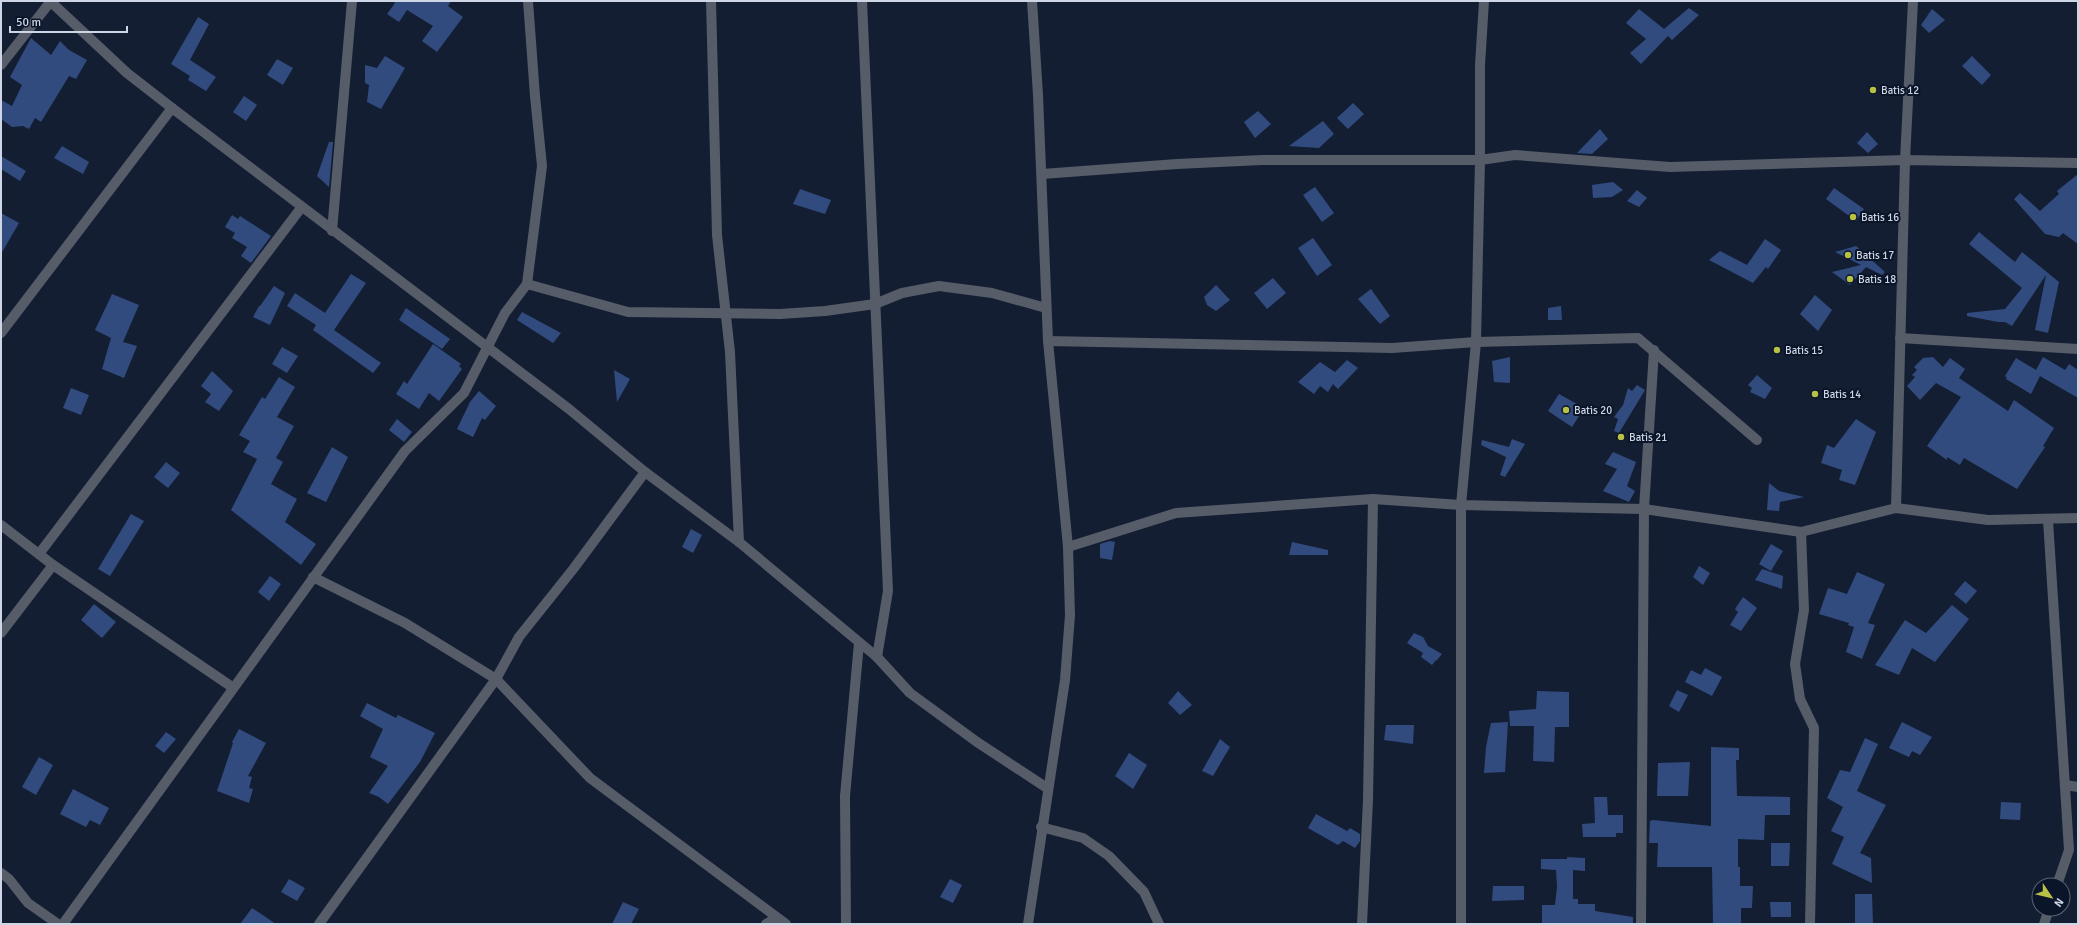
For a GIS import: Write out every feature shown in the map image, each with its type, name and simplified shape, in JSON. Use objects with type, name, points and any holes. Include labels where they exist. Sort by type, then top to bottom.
[{"type":"street","points":[[1,65],[52,1],[127,73],[301,208],[569,409],[645,472],[739,542],[877,657],[910,693],[977,742],[1047,788]]},
{"type":"street","points":[[332,231],[352,1]]},
{"type":"street","points":[[63,924],[232,687],[404,451],[464,393],[505,312],[527,284],[542,166],[528,1]]},
{"type":"street","points":[[711,1],[717,235],[730,352],[739,542]]},
{"type":"street","points":[[862,1],[888,592],[877,657]]},
{"type":"street","points":[[1028,924],[1041,827],[1065,680],[1070,615],[1068,547],[1048,341],[1042,174],[1032,1]]},
{"type":"street","points":[[1461,924],[1461,505],[1476,342],[1480,160],[1480,65],[1484,1]]},
{"type":"street","points":[[1896,508],[1905,160],[1913,1]]},
{"type":"street","points":[[1,333],[172,108]]},
{"type":"street","points":[[1042,174],[1177,164],[1262,160],[1480,160],[1515,155],[1670,167],[1905,160],[2078,163]]},
{"type":"street","points":[[39,554],[301,208]]},
{"type":"street","points":[[527,284],[628,312],[780,314],[825,311],[875,304],[902,293],[939,286],[992,293],[1046,308]]},
{"type":"street","points":[[1048,341],[1392,348],[1476,342],[1638,338],[1654,350],[1757,440]]},
{"type":"street","points":[[1900,338],[2078,349]]},
{"type":"street","points":[[1641,924],[1644,510],[1654,350]]},
{"type":"street","points":[[319,924],[496,679],[518,637],[574,568],[645,472]]},
{"type":"street","points":[[1068,547],[1176,513],[1372,499],[1461,505],[1644,510],[1801,532],[1896,508],[1988,520],[2048,520],[2078,518]]},
{"type":"street","points":[[1362,924],[1368,792],[1372,499]]},
{"type":"street","points":[[2048,520],[2070,850],[2060,877]]},
{"type":"street","points":[[1,525],[54,565],[232,687]]},
{"type":"street","points":[[1801,532],[1804,610],[1795,664],[1800,699],[1814,728],[1810,924]]},
{"type":"street","points":[[1,633],[54,565]]},
{"type":"street","points":[[313,577],[405,623],[496,679],[590,778],[786,924]]},
{"type":"street","points":[[846,924],[845,796],[859,643]]},
{"type":"street","points":[[2065,785],[2078,787]]},
{"type":"street","points":[[1041,827],[1082,838],[1109,856],[1144,892],[1159,924]]},
{"type":"street","points":[[1,873],[9,879],[28,903],[58,924]]},
{"type":"street","points":[[766,924],[776,918]]},
{"type":"building","points":[[392,1],[451,1],[448,6],[463,17],[437,52],[422,41],[433,26],[407,10],[399,22],[387,14],[395,3]]},
{"type":"building","points":[[1689,8],[1699,15],[1672,40],[1668,36],[1641,64],[1630,53],[1646,39],[1626,23],[1639,9],[1664,29]]},
{"type":"building","points":[[1932,9],[1945,20],[1929,33],[1921,25]]},
{"type":"building","points":[[198,17],[209,24],[190,60],[216,77],[206,91],[188,80],[190,76],[171,64]]},
{"type":"building","points":[[31,38],[51,55],[60,41],[69,50],[87,60],[76,79],[69,76],[41,122],[35,118],[29,129],[23,126],[12,127],[1,119],[1,100],[12,106],[22,85],[10,77]]},
{"type":"building","points":[[385,56],[405,68],[381,109],[367,102],[369,85],[365,83],[365,65],[377,68]]},
{"type":"building","points":[[1972,56],[1991,75],[1982,85],[1962,66]]},
{"type":"building","points":[[277,59],[293,68],[283,85],[267,75]]},
{"type":"building","points":[[244,96],[257,105],[246,121],[233,112]]},
{"type":"building","points":[[1353,103],[1364,114],[1348,129],[1337,118]]},
{"type":"building","points":[[1258,111],[1271,124],[1255,138],[1244,122]]},
{"type":"building","points":[[1323,121],[1334,134],[1319,148],[1289,146]]},
{"type":"building","points":[[1600,129],[1608,139],[1592,154],[1577,153]]},
{"type":"building","points":[[1867,132],[1878,144],[1868,153],[1857,143]]},
{"type":"building","points":[[329,142],[333,142],[329,187],[317,176]]},
{"type":"building","points":[[62,146],[89,162],[83,174],[54,158]]},
{"type":"building","points":[[1,156],[26,171],[20,181],[1,169]]},
{"type":"building","points":[[2078,174],[2078,244],[2063,233],[2059,237],[2045,234],[2014,199],[2020,193],[2040,211],[2059,194],[2057,191]]},
{"type":"building","points":[[1613,182],[1623,190],[1612,197],[1593,198],[1592,185]]},
{"type":"building","points":[[1315,187],[1334,213],[1322,222],[1303,195]]},
{"type":"building","points":[[1834,188],[1864,209],[1856,221],[1826,199]]},
{"type":"building","points":[[800,189],[831,200],[825,214],[793,204]]},
{"type":"building","points":[[1637,190],[1647,198],[1639,207],[1627,201]]},
{"type":"building","points":[[1,213],[19,223],[1,254]]},
{"type":"building","points":[[232,215],[238,219],[240,216],[271,236],[251,263],[241,256],[247,247],[232,238],[235,233],[225,227]]},
{"type":"building","points":[[1979,232],[2015,262],[2022,252],[2059,282],[2048,333],[2035,330],[2046,275],[2012,326],[2005,322],[1967,316],[1967,313],[2005,309],[2022,288],[1969,244]]},
{"type":"building","points":[[1313,238],[1332,265],[1317,276],[1298,248]]},
{"type":"building","points":[[1765,239],[1781,250],[1768,269],[1766,267],[1753,283],[1709,260],[1720,251],[1747,265]]},
{"type":"building","points":[[1856,246],[1885,272],[1882,275],[1866,267],[1850,285],[1832,272],[1861,265],[1835,252]]},
{"type":"building","points":[[351,274],[366,283],[334,330],[381,363],[373,373],[313,330],[316,325],[287,306],[295,293],[325,313]]},
{"type":"building","points":[[1273,278],[1286,293],[1267,309],[1254,293]]},
{"type":"building","points":[[1216,285],[1230,300],[1216,311],[1207,305],[1204,297]]},
{"type":"building","points":[[274,286],[285,293],[270,325],[253,317],[259,306]]},
{"type":"building","points":[[1371,289],[1390,316],[1380,324],[1358,299]]},
{"type":"building","points":[[112,294],[139,305],[123,342],[137,346],[124,378],[102,369],[111,338],[95,330]]},
{"type":"building","points":[[1815,295],[1832,310],[1818,331],[1800,314]]},
{"type":"building","points":[[1561,306],[1562,320],[1548,320],[1548,308]]},
{"type":"building","points":[[406,308],[450,339],[442,349],[399,320]]},
{"type":"building","points":[[522,312],[561,333],[553,343],[517,320]]},
{"type":"building","points":[[433,344],[461,364],[459,366],[462,369],[439,401],[429,393],[419,409],[396,394],[404,381],[407,384]]},
{"type":"building","points":[[282,347],[298,356],[287,373],[272,364]]},
{"type":"building","points":[[1510,357],[1510,383],[1494,382],[1492,361]]},
{"type":"building","points":[[1933,357],[1943,367],[1950,358],[1965,369],[1959,378],[2008,411],[2014,400],[2054,428],[2043,446],[2045,447],[2017,489],[1964,458],[1960,465],[1947,457],[1947,460],[1927,446],[1961,397],[1936,383],[1920,400],[1907,386],[1915,377],[1912,375],[1917,370],[1914,367],[1923,358]]},
{"type":"building","points":[[2043,357],[2065,370],[2069,364],[2078,370],[2078,398],[2040,376],[2031,394],[2006,379],[2007,378],[2005,376],[2016,358],[2036,370]]},
{"type":"building","points":[[1347,360],[1358,368],[1338,389],[1333,384],[1328,392],[1320,386],[1314,394],[1298,382],[1320,362],[1335,372]]},
{"type":"building","points":[[614,370],[630,379],[617,402]]},
{"type":"building","points":[[212,371],[233,391],[219,411],[205,402],[211,394],[201,386]]},
{"type":"building","points":[[1757,375],[1772,388],[1765,399],[1750,392],[1752,388],[1748,385]]},
{"type":"building","points":[[279,377],[295,387],[277,417],[294,426],[276,458],[283,462],[271,484],[297,499],[285,522],[316,544],[301,565],[231,510],[257,459],[243,452],[250,441],[239,435],[262,397],[265,399]]},
{"type":"building","points":[[1637,385],[1645,390],[1619,433],[1614,431],[1618,419],[1614,417],[1623,405],[1628,388],[1632,391]]},
{"type":"building","points":[[71,388],[89,395],[81,415],[63,408]]},
{"type":"building","points":[[479,391],[496,406],[485,420],[482,418],[473,437],[457,429],[470,402]]},
{"type":"building","name":"Batis 20","points":[[1559,394],[1584,408],[1572,427],[1548,411]]},
{"type":"building","points":[[397,419],[412,432],[404,442],[389,430]]},
{"type":"building","points":[[1856,419],[1876,432],[1855,485],[1839,480],[1842,470],[1821,463],[1827,445],[1834,448]]},
{"type":"building","points":[[1512,439],[1525,444],[1505,477],[1500,475],[1506,457],[1481,445],[1482,440],[1509,447]]},
{"type":"building","points":[[332,447],[348,457],[326,502],[307,493]]},
{"type":"building","points":[[1613,452],[1636,462],[1627,486],[1635,491],[1629,502],[1603,491],[1617,469],[1605,464]]},
{"type":"building","points":[[166,462],[180,473],[168,488],[154,477]]},
{"type":"building","points":[[1769,483],[1779,491],[1804,497],[1780,502],[1779,511],[1767,510]]},
{"type":"building","points":[[131,514],[144,521],[110,576],[98,569]]},
{"type":"building","points":[[691,529],[702,535],[693,553],[682,547]]},
{"type":"building","points":[[1110,541],[1115,542],[1112,560],[1100,558],[1100,544]]},
{"type":"building","points":[[1292,542],[1328,550],[1328,555],[1289,555]]},
{"type":"building","points":[[1771,544],[1783,551],[1771,571],[1759,564]]},
{"type":"building","points":[[1699,566],[1710,573],[1703,585],[1693,577]]},
{"type":"building","points":[[1762,569],[1783,576],[1782,589],[1755,580]]},
{"type":"building","points":[[1857,572],[1885,584],[1868,623],[1875,625],[1862,659],[1846,652],[1854,627],[1848,625],[1849,623],[1819,614],[1828,588],[1847,594]]},
{"type":"building","points":[[270,576],[281,584],[269,601],[258,592]]},
{"type":"building","points":[[1965,581],[1977,591],[1966,604],[1954,594]]},
{"type":"building","points":[[1743,597],[1757,608],[1741,631],[1730,625],[1738,612],[1735,609]]},
{"type":"building","points":[[94,604],[116,622],[102,638],[81,620]]},
{"type":"building","points":[[1952,605],[1969,619],[1935,662],[1912,648],[1899,675],[1875,665],[1905,620],[1926,633]]},
{"type":"building","points":[[1414,633],[1423,637],[1428,646],[1442,654],[1437,660],[1438,661],[1436,660],[1432,665],[1421,657],[1423,653],[1407,643]]},
{"type":"building","points":[[1705,668],[1722,677],[1712,696],[1685,682],[1691,670],[1701,675]]},
{"type":"building","points":[[1677,690],[1688,695],[1679,712],[1669,706]]},
{"type":"building","points":[[1178,691],[1192,705],[1180,715],[1168,703]]},
{"type":"building","points":[[1537,691],[1569,692],[1569,727],[1555,727],[1554,762],[1533,761],[1534,726],[1510,726],[1509,711],[1536,709]]},
{"type":"building","points":[[367,703],[396,718],[398,715],[435,733],[420,762],[388,804],[379,797],[369,793],[388,766],[370,757],[383,729],[360,716]]},
{"type":"building","points":[[1508,722],[1505,772],[1484,773],[1486,747],[1491,723]]},
{"type":"building","points":[[1902,722],[1932,737],[1920,755],[1912,751],[1909,757],[1889,748]]},
{"type":"building","points":[[1386,725],[1414,725],[1413,744],[1384,740]]},
{"type":"building","points":[[239,729],[266,743],[248,776],[252,777],[249,788],[253,789],[249,803],[217,791],[233,743],[232,742]]},
{"type":"building","points":[[166,732],[176,739],[164,753],[155,746]]},
{"type":"building","points":[[1865,738],[1878,744],[1857,791],[1886,805],[1860,853],[1871,858],[1872,883],[1832,864],[1844,837],[1831,831],[1843,807],[1827,798],[1840,770],[1850,772]]},
{"type":"building","points":[[1220,739],[1230,747],[1213,776],[1202,771]]},
{"type":"building","points":[[1711,747],[1739,748],[1739,760],[1736,760],[1737,796],[1790,797],[1790,815],[1765,815],[1764,840],[1738,839],[1740,886],[1753,886],[1752,908],[1741,908],[1741,924],[1713,923],[1712,867],[1657,867],[1658,843],[1649,843],[1650,821],[1653,820],[1711,826]]},
{"type":"building","points":[[1129,753],[1147,765],[1133,789],[1115,776]]},
{"type":"building","points":[[39,757],[53,765],[36,795],[22,787]]},
{"type":"building","points":[[1690,762],[1688,796],[1657,796],[1658,763]]},
{"type":"building","points":[[73,789],[109,808],[100,825],[90,820],[86,827],[60,814]]},
{"type":"building","points":[[1594,797],[1607,797],[1608,815],[1623,815],[1623,833],[1616,833],[1616,837],[1583,837],[1582,824],[1595,823]]},
{"type":"building","points":[[2001,802],[2021,803],[2020,820],[2000,819]]},
{"type":"building","points":[[1316,814],[1347,831],[1350,828],[1360,834],[1360,841],[1355,848],[1343,841],[1338,845],[1308,828]]},
{"type":"building","points":[[1771,843],[1790,843],[1789,866],[1771,866]]},
{"type":"building","points":[[1567,857],[1585,858],[1585,871],[1573,870],[1573,899],[1578,899],[1578,904],[1595,904],[1595,911],[1633,917],[1633,924],[1542,924],[1542,905],[1555,905],[1557,887],[1556,870],[1541,869],[1541,859],[1567,859]]},
{"type":"building","points":[[289,879],[305,888],[297,901],[281,892]]},
{"type":"building","points":[[950,879],[962,885],[953,903],[940,897]]},
{"type":"building","points":[[1493,886],[1524,886],[1524,900],[1492,901]]},
{"type":"building","points":[[1855,894],[1872,894],[1873,924],[1855,924]]},
{"type":"building","points":[[623,902],[639,909],[631,924],[612,924]]},
{"type":"building","points":[[1770,902],[1791,902],[1791,917],[1771,917]]},
{"type":"building","points":[[252,908],[276,924],[240,924]]},
{"type":"place","name":"Batis 12","points":[[1873,90]]},
{"type":"place","name":"Batis 16","points":[[1853,217]]},
{"type":"place","name":"Batis 17","points":[[1848,255]]},
{"type":"place","name":"Batis 18","points":[[1850,279]]},
{"type":"place","name":"Batis 15","points":[[1777,350]]},
{"type":"place","name":"Batis 14","points":[[1815,394]]},
{"type":"place","name":"Batis 20","points":[[1566,410]]},
{"type":"place","name":"Batis 21","points":[[1621,437]]}]
